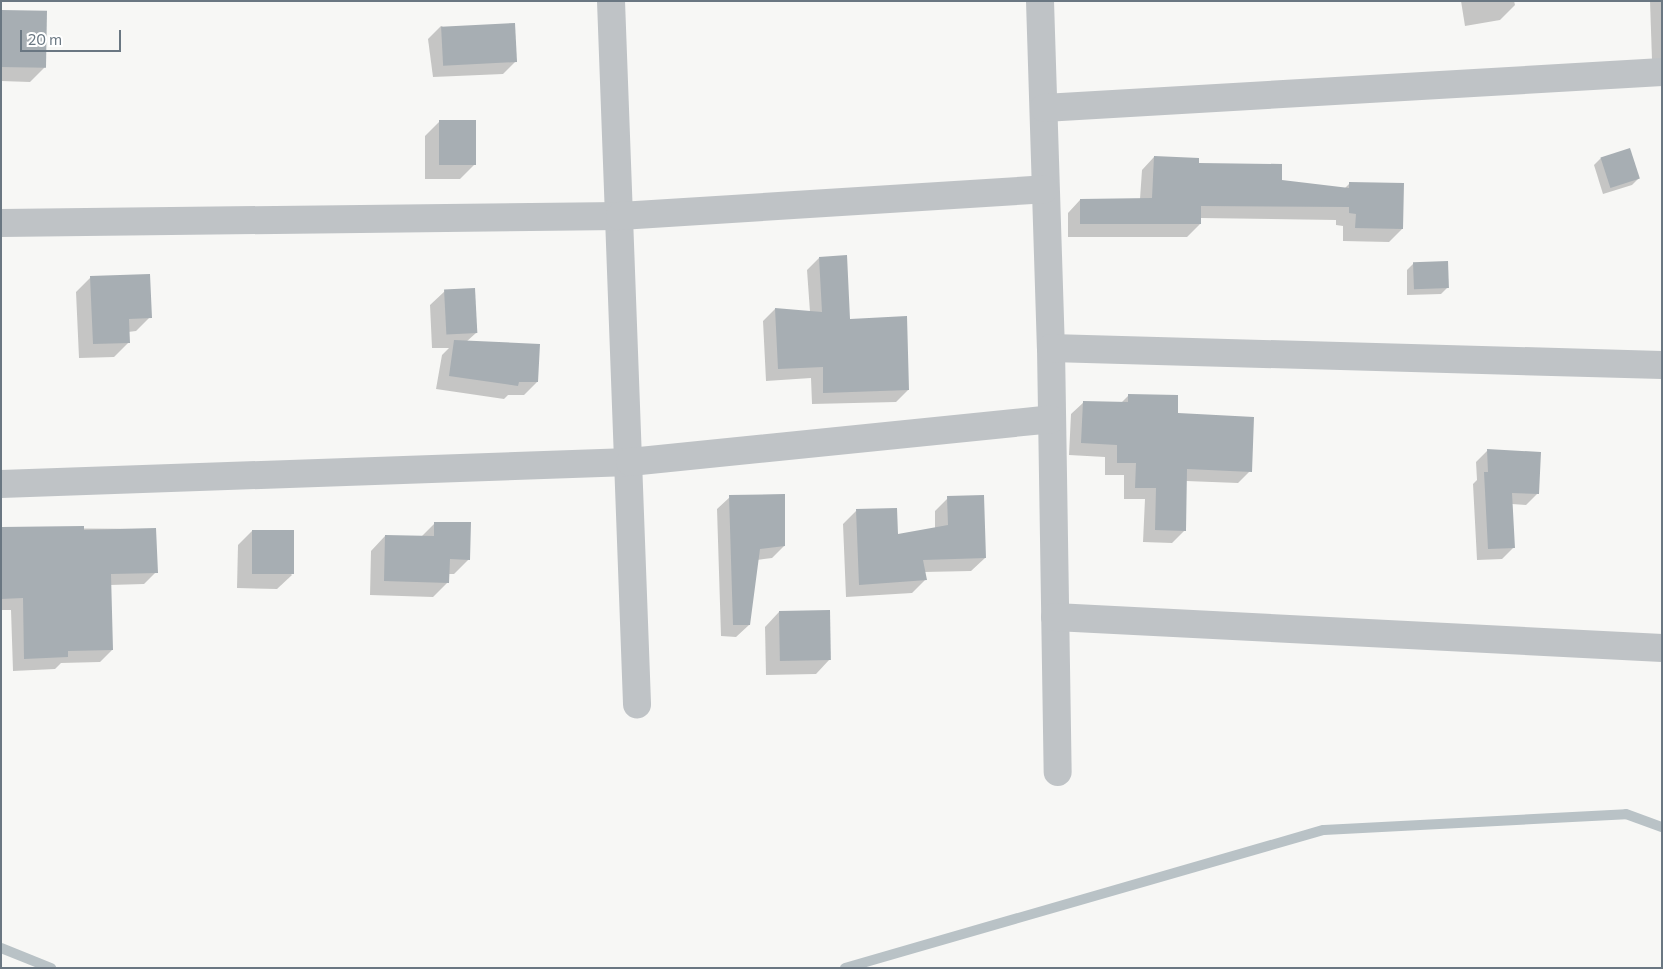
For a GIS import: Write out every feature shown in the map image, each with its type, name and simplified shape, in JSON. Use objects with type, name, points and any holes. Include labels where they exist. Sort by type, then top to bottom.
[{"type":"street","points":[[611,1],[630,462],[637,705]]},
{"type":"street","points":[[1040,1],[1044,108],[1044,188],[1051,348],[1058,772]]},
{"type":"street","points":[[1044,108],[1662,72]]},
{"type":"street","points":[[1,223],[620,216],[1044,188]]},
{"type":"street","points":[[1051,348],[1662,365]]},
{"type":"street","points":[[1,484],[630,462],[1051,419]]},
{"type":"street","points":[[1055,617],[1662,648]]},
{"type":"building","points":[[1,10],[47,11],[46,68],[1,67]]},
{"type":"building","points":[[515,23],[517,62],[443,66],[441,27]]},
{"type":"building","points":[[439,120],[476,120],[476,165],[439,165]]},
{"type":"building","points":[[1630,148],[1640,178],[1610,188],[1601,158]]},
{"type":"building","points":[[1154,156],[1199,158],[1199,163],[1282,164],[1282,180],[1349,188],[1349,182],[1404,183],[1403,229],[1355,228],[1356,214],[1349,213],[1349,207],[1201,206],[1201,224],[1080,224],[1080,199],[1152,198]]},
{"type":"building","points":[[847,255],[850,319],[907,316],[909,390],[823,393],[823,367],[778,369],[775,308],[822,312],[819,257]]},
{"type":"building","points":[[1448,261],[1449,288],[1414,289],[1413,262]]},
{"type":"building","points":[[150,274],[152,318],[129,319],[130,343],[93,344],[90,276]]},
{"type":"building","points":[[475,288],[477,333],[446,335],[444,290]]},
{"type":"building","points":[[454,340],[540,344],[538,382],[519,382],[518,386],[449,376]]},
{"type":"building","points":[[1128,394],[1178,395],[1178,413],[1254,417],[1252,472],[1187,469],[1186,531],[1155,530],[1156,488],[1135,488],[1136,463],[1117,463],[1117,445],[1081,443],[1083,401],[1128,402]]},
{"type":"building","points":[[1487,449],[1541,452],[1539,494],[1512,493],[1515,548],[1488,549],[1484,472],[1488,472]]},
{"type":"building","points":[[785,494],[785,546],[760,549],[750,625],[733,625],[729,495]]},
{"type":"building","points":[[984,495],[986,558],[923,560],[927,580],[859,585],[856,509],[897,508],[898,534],[948,525],[947,496]]},
{"type":"building","points":[[434,522],[471,522],[470,560],[450,559],[449,583],[384,581],[385,535],[434,536]]},
{"type":"building","points":[[84,526],[84,530],[156,528],[158,573],[111,574],[113,650],[68,651],[68,657],[24,659],[23,598],[1,599],[1,527]]},
{"type":"building","points":[[252,530],[294,530],[294,574],[252,574]]},
{"type":"building","points":[[830,610],[831,660],[780,661],[779,611]]},
{"type":"waterway","points":[[845,968],[1324,830],[1626,814],[1662,827]]},
{"type":"waterway","points":[[1,948],[51,968]]}]
